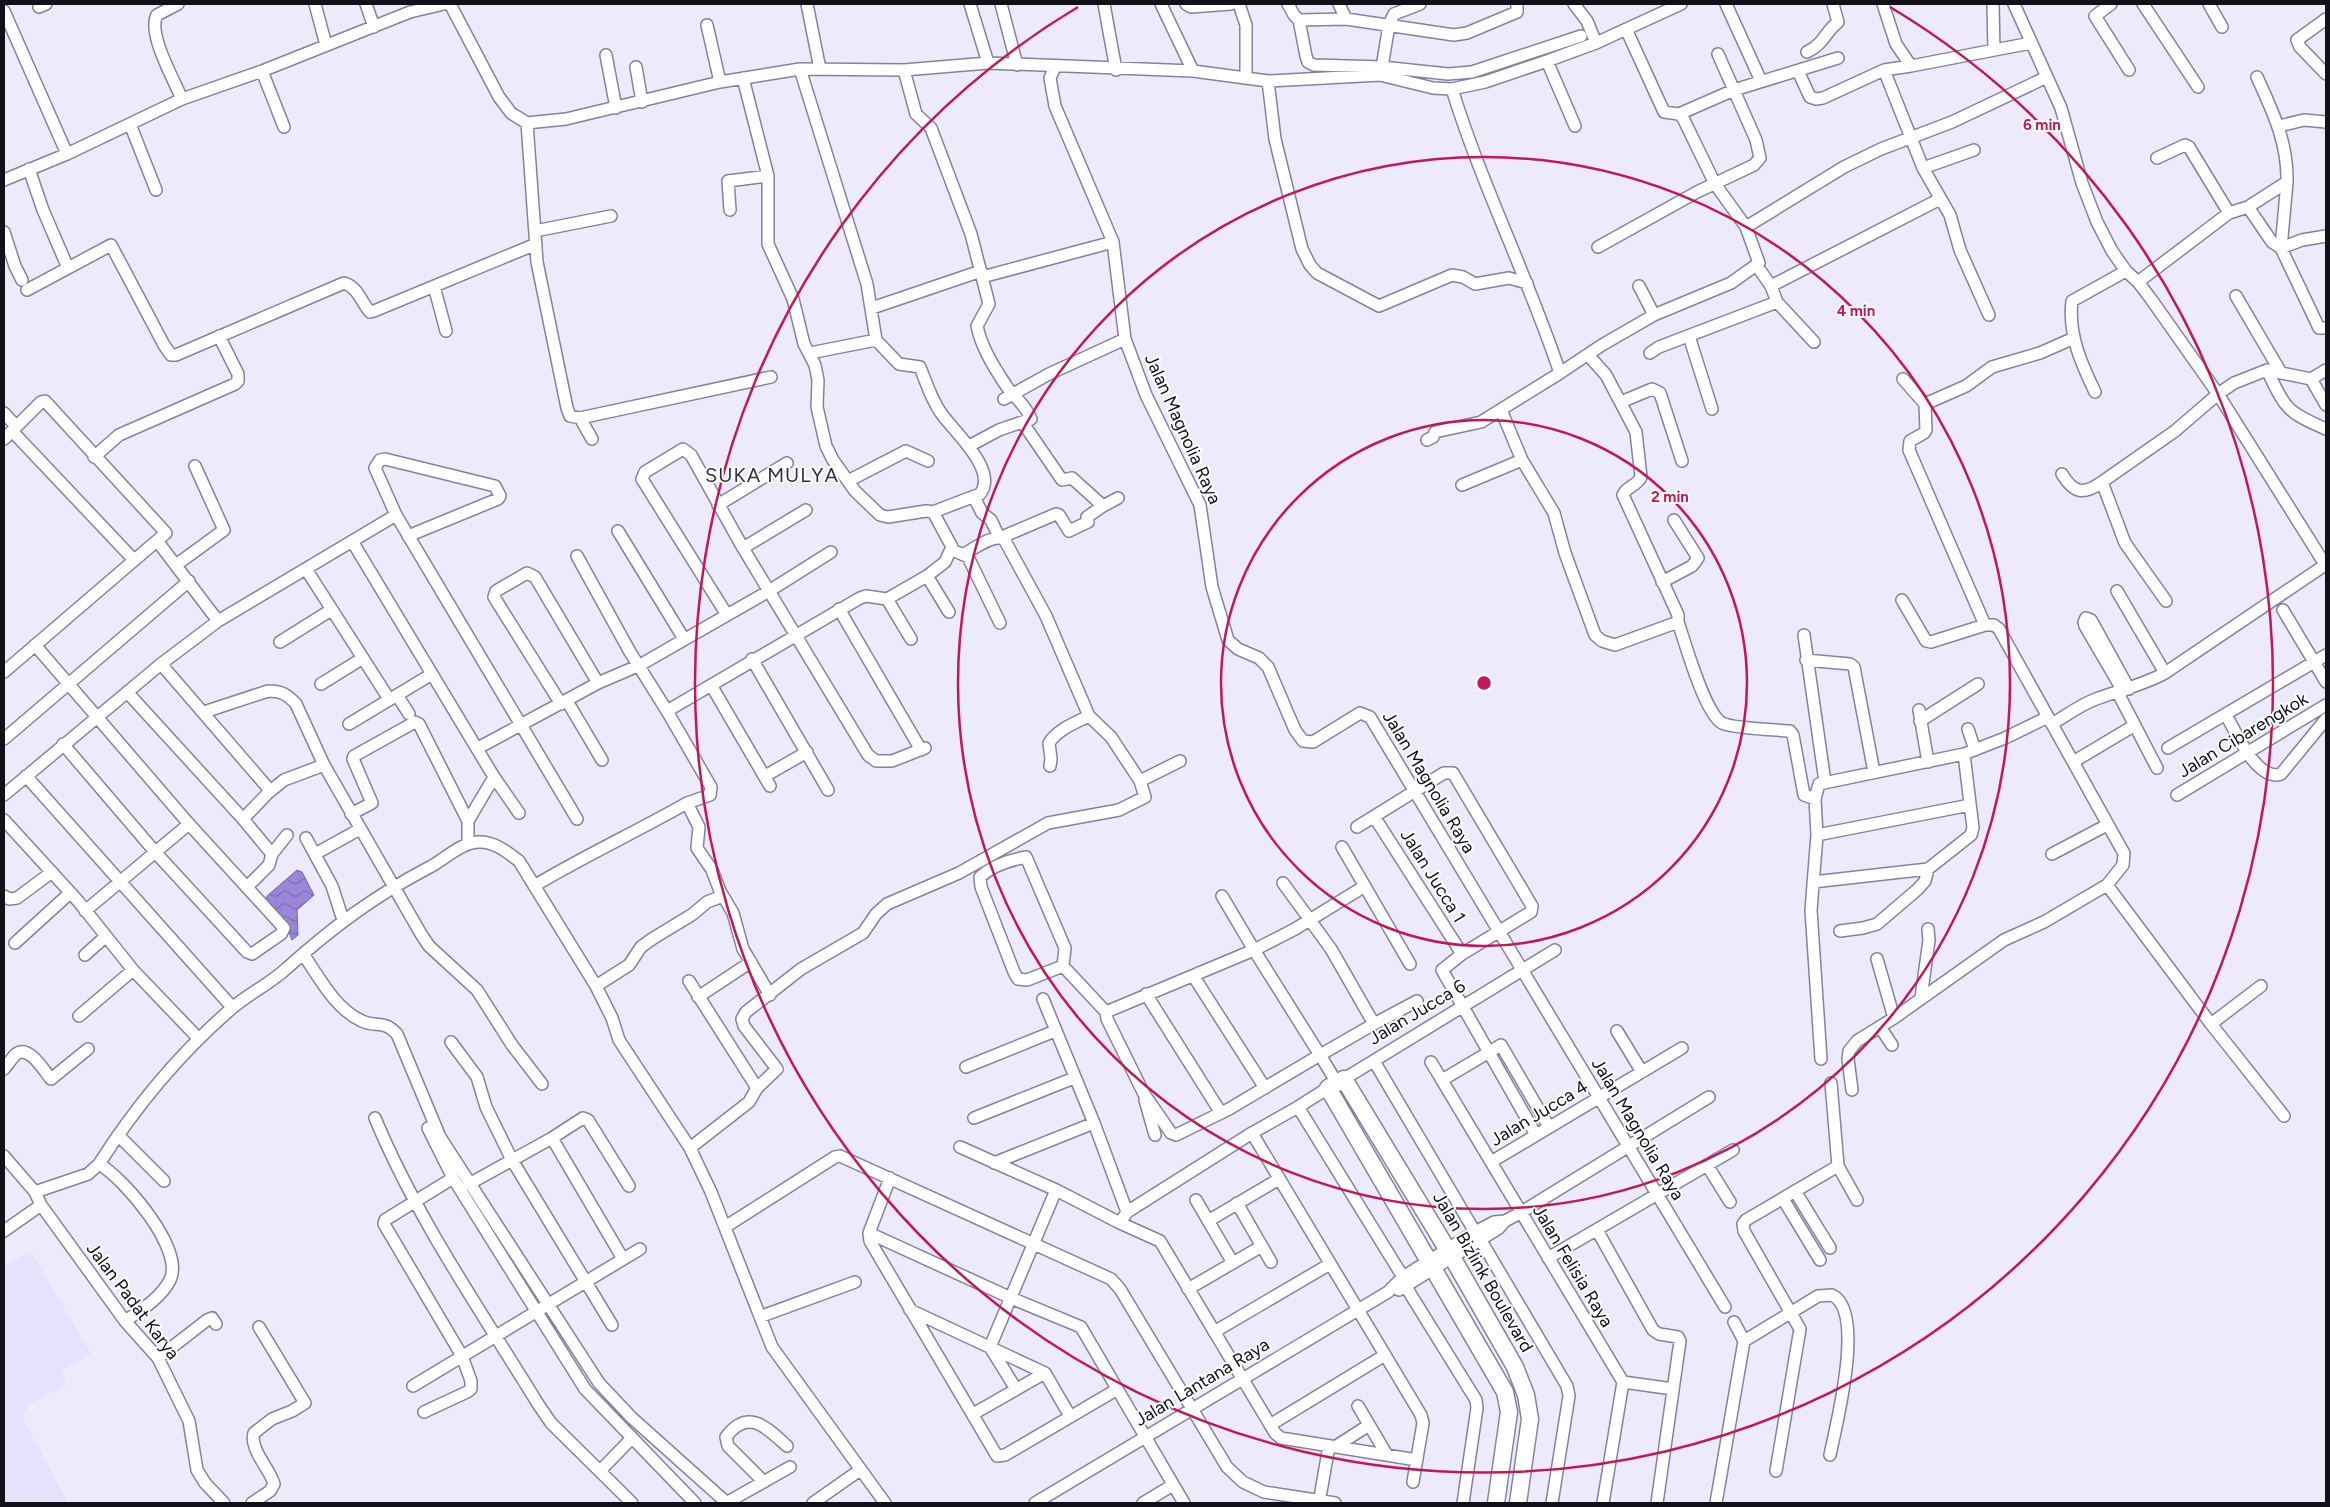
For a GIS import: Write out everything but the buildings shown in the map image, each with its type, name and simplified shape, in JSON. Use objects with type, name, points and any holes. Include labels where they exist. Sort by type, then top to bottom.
[{"type":"street","points":[[178,4],[157,15],[154,26],[156,38],[182,99]]},
{"type":"street","points":[[315,4],[326,45]]},
{"type":"street","points":[[366,4],[374,27]]},
{"type":"street","points":[[4,180],[67,154],[182,99],[262,71],[410,12],[444,4]]},
{"type":"street","points":[[450,4],[499,97],[511,113],[527,123],[566,119],[720,82],[800,69],[904,70],[988,63],[1116,70],[1193,71],[1268,81],[1381,71],[1434,88],[1452,89],[1485,82],[1596,43],[1681,4]]},
{"type":"street","points":[[807,4],[820,69]]},
{"type":"street","points":[[970,4],[988,63]]},
{"type":"street","points":[[1000,4],[1017,65]]},
{"type":"street","points":[[1104,4],[1116,70]]},
{"type":"street","points":[[1161,4],[1193,71]]},
{"type":"street","points":[[1186,4],[1191,7],[1231,4]]},
{"type":"street","points":[[1239,4],[1246,25],[1246,78]]},
{"type":"street","points":[[1288,4],[1299,20],[1308,62],[1314,65],[1448,74],[1472,72],[1581,36]]},
{"type":"street","points":[[1339,4],[1346,19]]},
{"type":"street","points":[[1299,20],[1346,19],[1391,14],[1420,4]]},
{"type":"street","points":[[1391,14],[1454,35],[1467,33],[1517,12],[1517,4]]},
{"type":"street","points":[[1574,4],[1587,21],[1596,43]]},
{"type":"street","points":[[1726,4],[1761,81]]},
{"type":"street","points":[[1807,52],[1820,46],[1830,27],[1838,22],[1833,4]]},
{"type":"street","points":[[1883,4],[1896,44],[1911,66]]},
{"type":"street","points":[[1994,4],[1994,50]]},
{"type":"street","points":[[1821,1059],[1811,910],[1817,835],[1815,798],[1819,784],[1969,752],[2080,706],[2144,685],[2326,566],[2218,394],[2138,282],[2126,271],[2112,251],[2097,222],[2082,184],[2061,108],[2014,4]]},
{"type":"street","points":[[2111,4],[2095,16],[2129,70]]},
{"type":"street","points":[[2143,4],[2198,87]]},
{"type":"street","points":[[2209,4],[2222,27]]},
{"type":"street","points":[[4,10],[67,154]]},
{"type":"street","points":[[1381,71],[1391,14]]},
{"type":"street","points":[[2326,18],[2297,40],[2300,47],[2326,74]]},
{"type":"street","points":[[707,25],[720,82]]},
{"type":"street","points":[[1626,29],[1664,112],[1679,114],[1734,90],[1838,58]]},
{"type":"street","points":[[1798,71],[1810,96],[1816,99],[1823,98],[1884,70],[2031,43]]},
{"type":"street","points":[[606,54],[616,108]]},
{"type":"street","points":[[1598,247],[1697,192],[1754,165],[1760,158],[1756,140],[1718,54]]},
{"type":"street","points":[[1547,61],[1574,126]]},
{"type":"street","points":[[636,67],[642,102]]},
{"type":"street","name":"Jalan Magnolia Raya","points":[[1055,67],[1050,78],[1055,106],[1113,242],[1125,339],[1146,395],[1200,506],[1212,587],[1228,640],[1238,649],[1259,658],[1268,666],[1295,730],[1303,741],[1313,742],[1354,715],[1363,712],[1370,717],[1725,1307]]},
{"type":"street","points":[[743,78],[768,176],[768,244],[793,299],[804,344],[810,354],[818,380],[817,407],[826,446],[848,481],[884,517],[926,510],[933,512],[974,497],[984,490],[979,462],[969,446],[940,411],[920,367],[899,364],[876,340],[867,284],[800,69]]},
{"type":"street","points":[[904,70],[916,114],[931,128],[971,234],[982,274],[988,308],[977,328],[988,354],[1007,386],[1009,396],[1030,416],[1030,420],[999,430],[969,446]]},
{"type":"street","points":[[1884,70],[1923,168],[1950,215],[1960,250],[1989,315]]},
{"type":"street","points":[[262,71],[284,127]]},
{"type":"street","points":[[1746,227],[1844,167],[1952,122],[2047,77]]},
{"type":"street","points":[[2257,77],[2279,126],[2288,162],[2282,248],[2319,328],[2326,328]]},
{"type":"street","points":[[1268,81],[1275,139],[1300,239],[1310,265],[1317,273],[1379,306],[1452,275],[1463,276],[1475,284],[1509,278],[1527,284]]},
{"type":"street","points":[[1452,89],[1464,128],[1527,284],[1560,373]]},
{"type":"street","points":[[1427,440],[1433,437],[1435,432],[1481,422],[1588,356],[1602,345],[1654,315],[1732,283],[1757,266],[1759,263],[1758,254],[1746,227],[1715,184],[1686,124],[1679,114]]},
{"type":"street","points":[[2279,126],[2304,120],[2326,122]]},
{"type":"street","points":[[527,123],[537,262],[570,416],[580,418],[771,377]]},
{"type":"street","points":[[130,124],[156,190]]},
{"type":"street","points":[[2157,158],[2185,145],[2189,147],[2230,213]]},
{"type":"street","points":[[1923,168],[1974,150]]},
{"type":"street","points":[[29,169],[43,210],[68,268]]},
{"type":"street","points":[[730,210],[728,181],[768,176]]},
{"type":"street","points":[[2138,282],[2230,213],[2248,207],[2288,182]]},
{"type":"street","points":[[1771,286],[1940,199]]},
{"type":"street","points":[[2248,207],[2272,242],[2282,248]]},
{"type":"street","points":[[535,231],[611,216]]},
{"type":"street","points":[[4,232],[15,266],[25,285],[68,268],[111,245],[171,355],[176,355],[344,283],[352,286],[370,312],[536,244]]},
{"type":"street","points":[[2282,248],[2302,240],[2326,236]]},
{"type":"street","points":[[872,308],[982,274],[1113,242]]},
{"type":"street","points":[[1757,266],[1771,286],[1777,302],[1814,342]]},
{"type":"street","points":[[2095,392],[2083,368],[2074,338],[2070,316],[2072,301],[2126,271]]},
{"type":"street","points":[[434,286],[436,300],[446,331]]},
{"type":"street","points":[[1639,286],[1654,315]]},
{"type":"street","points":[[2236,296],[2280,371]]},
{"type":"street","points":[[1650,353],[1688,336],[1777,302]]},
{"type":"street","points":[[94,457],[119,435],[235,384],[238,381],[238,374],[219,336]]},
{"type":"street","points":[[1688,336],[1712,409]]},
{"type":"street","points":[[1925,404],[1966,386],[1992,367],[2040,353],[2074,338]]},
{"type":"street","points":[[1009,396],[1049,374],[1125,339]]},
{"type":"street","points":[[810,354],[876,340]]},
{"type":"street","points":[[1588,356],[1606,375],[1636,432],[1641,477],[1640,481],[1625,491],[1623,496],[1678,615],[1678,622],[1698,681],[1715,716],[1725,724],[1790,731],[1793,735],[1804,795],[1815,798]]},
{"type":"street","points":[[2268,370],[2282,401],[2290,411],[2326,429]]},
{"type":"street","points":[[2062,474],[2068,484],[2075,490],[2092,490],[2181,427],[2218,394],[2234,383],[2268,370],[2280,371],[2310,379],[2326,405]]},
{"type":"street","points":[[2310,379],[2326,370]]},
{"type":"street","points":[[1904,380],[1925,404],[1926,430],[1910,441],[1908,450],[1985,625]]},
{"type":"street","points":[[1621,402],[1652,389],[1657,390],[1660,393],[1682,461]]},
{"type":"street","points":[[4,439],[40,402],[45,401],[94,457],[166,533],[158,542],[134,560],[4,672]]},
{"type":"street","points":[[1501,410],[1522,460],[1554,514],[1565,553],[1595,635],[1602,641],[1615,645],[1678,622]]},
{"type":"street","points":[[4,413],[14,428],[134,560]]},
{"type":"street","points":[[580,418],[592,439]]},
{"type":"street","points":[[1023,423],[1062,480],[1072,478],[1103,506]]},
{"type":"street","points":[[727,614],[642,477],[652,468],[685,449],[872,759],[876,761],[892,761],[923,749],[839,609]]},
{"type":"street","points":[[848,481],[906,451],[928,461]]},
{"type":"street","points":[[408,536],[498,499],[500,496],[499,489],[495,486],[384,458],[377,463],[376,472],[396,515],[408,536],[521,723],[577,819]]},
{"type":"street","points":[[1462,485],[1522,460]]},
{"type":"street","points":[[718,505],[787,463]]},
{"type":"street","points":[[176,565],[224,530],[195,466]]},
{"type":"street","points":[[2102,482],[2125,543],[2166,601]]},
{"type":"street","points":[[690,1148],[748,1102],[757,1088],[777,1069],[744,1026],[742,1019],[746,1012],[802,969],[863,933],[876,914],[888,904],[959,873],[1048,823],[1119,810],[1144,799],[1146,795],[1140,781],[1111,738],[1090,716],[1046,616],[991,520],[982,513],[974,497]]},
{"type":"street","points":[[951,551],[964,554],[1056,514],[1059,515],[1069,531],[1088,522],[1087,517],[1118,498]]},
{"type":"street","points":[[743,548],[806,510]]},
{"type":"street","points":[[667,711],[839,609],[866,596],[887,599],[927,576],[945,562],[952,547],[933,512]]},
{"type":"street","points":[[4,795],[96,717],[218,620],[396,515]]},
{"type":"street","points":[[1662,582],[1692,566],[1698,558],[1674,520]]},
{"type":"street","points":[[618,531],[684,639]]},
{"type":"street","points":[[352,541],[494,777],[519,813]]},
{"type":"street","points":[[158,542],[218,620]]},
{"type":"street","points":[[478,748],[521,723],[598,683],[640,665],[769,591],[831,552]]},
{"type":"street","points":[[964,554],[979,578],[1000,623]]},
{"type":"street","points":[[534,886],[597,849],[622,839],[687,803],[710,795],[712,791],[577,556]]},
{"type":"street","points":[[306,569],[363,658],[393,697],[409,714]]},
{"type":"street","points":[[598,683],[535,576],[527,573],[496,591],[494,597],[602,760]]},
{"type":"street","points":[[927,576],[949,612]]},
{"type":"street","points":[[4,739],[189,581]]},
{"type":"street","points":[[2117,591],[2165,673]]},
{"type":"street","points":[[887,599],[911,639]]},
{"type":"street","points":[[1852,1090],[1848,1059],[1850,1051],[1857,1041],[1894,1018],[2004,940],[2044,922],[2107,885],[2122,865],[2124,859],[2122,848],[2107,825],[1999,629],[1994,624],[1985,625],[1932,642],[1926,641],[1902,600]]},
{"type":"street","points":[[280,642],[331,610]]},
{"type":"street","points":[[2283,610],[2326,682]]},
{"type":"street","points":[[2124,691],[2085,626],[2086,618],[2091,620],[2124,691],[2135,726],[2157,768]]},
{"type":"street","points":[[1804,635],[1806,660],[1825,782]]},
{"type":"street","points":[[35,645],[189,824],[284,928],[281,934],[252,954],[243,948],[156,853],[63,744]]},
{"type":"street","points":[[2168,748],[2326,655]]},
{"type":"street","points":[[321,684],[363,658]]},
{"type":"street","points":[[752,659],[828,790]]},
{"type":"street","points":[[1806,660],[1850,664],[1854,667],[1874,772]]},
{"type":"street","points":[[161,664],[266,784],[268,793]]},
{"type":"street","points":[[349,724],[432,674]]},
{"type":"street","points":[[711,684],[768,781],[807,752]]},
{"type":"street","points":[[1928,762],[1920,715],[1978,684]]},
{"type":"street","points":[[204,712],[268,691],[284,693],[296,704],[324,765],[421,934],[434,950],[477,990],[512,1045],[542,1084]]},
{"type":"street","points":[[127,692],[243,819],[272,854]]},
{"type":"street","name":"Jalan Cibarengkok","points":[[2178,794],[2326,705]]},
{"type":"street","points":[[2226,715],[2256,765],[2263,772],[2270,775],[2281,774],[2326,719]]},
{"type":"street","points":[[1050,766],[1052,759],[1049,743],[1051,740],[1056,734],[1090,716]]},
{"type":"street","points":[[351,814],[372,803],[354,756],[415,722],[419,724],[468,821],[468,844]]},
{"type":"street","points":[[2073,762],[2135,726]]},
{"type":"street","points":[[1813,882],[1928,869],[1971,835],[1973,828],[1970,805],[1968,729]]},
{"type":"street","points":[[1140,781],[1180,761]]},
{"type":"street","points":[[243,819],[268,793],[284,780],[324,765]]},
{"type":"street","points":[[1357,827],[1376,818],[1444,773],[1452,773],[1532,906],[1531,912],[1462,954],[1444,967],[1443,972],[1487,1053],[1536,1135]]},
{"type":"street","points":[[26,776],[122,881],[232,1008]]},
{"type":"street","points":[[468,821],[494,777]]},
{"type":"street","points":[[687,803],[699,827],[697,848],[712,870],[736,920],[742,945],[770,995]]},
{"type":"street","points":[[1817,835],[1970,805]]},
{"type":"street","name":"Jalan Jucca 1","points":[[1376,818],[1462,954]]},
{"type":"street","points":[[4,820],[8,834],[52,872],[133,970],[199,1039]]},
{"type":"street","points":[[85,910],[189,824]]},
{"type":"street","points":[[2052,854],[2107,825]]},
{"type":"street","points":[[315,854],[360,829]]},
{"type":"street","points":[[247,887],[270,865],[272,854],[287,836]]},
{"type":"street","points":[[306,838],[332,886],[344,920]]},
{"type":"street","points":[[35,1192],[88,1174],[100,1164],[118,1135],[158,1081],[199,1039],[232,1008],[286,969],[344,920],[394,885],[468,844],[490,843],[503,849],[519,861],[596,986],[612,1018],[619,1040],[690,1148],[762,1316],[772,1347],[885,1503]]},
{"type":"street","points":[[1342,847],[1410,964]]},
{"type":"street","points":[[1063,966],[1027,980],[1018,979],[981,887],[980,877],[985,872],[1014,859],[1026,857],[1065,948],[1063,966],[1106,1012],[1144,1094],[1171,1133],[1176,1135],[1221,1113],[1417,1001]]},
{"type":"street","points":[[1840,931],[1863,928],[1883,920],[1918,889],[1925,881],[1928,869]]},
{"type":"street","points":[[4,896],[9,900],[17,898],[52,872]]},
{"type":"street","points":[[1283,883],[1331,949],[1374,1024]]},
{"type":"street","points":[[2107,885],[2211,1024],[2284,1116]]},
{"type":"street","points":[[1106,1012],[1254,950],[1365,886]]},
{"type":"street","points":[[15,943],[70,893]]},
{"type":"street","points":[[596,986],[629,965],[641,947],[652,939],[693,914],[707,902],[724,896]]},
{"type":"street","points":[[1222,896],[1336,1083],[1431,1265],[1505,1392],[1509,1412],[1496,1503]]},
{"type":"street","points":[[1921,998],[1929,940],[1928,929]]},
{"type":"street","points":[[85,956],[105,937]]},
{"type":"street","name":"Jalan Jucca 6","points":[[1127,1212],[1252,1133],[1464,1008],[1555,950]]},
{"type":"street","points":[[303,954],[337,1003],[348,1013],[363,1022],[389,1026],[397,1034],[440,1137],[599,1383],[632,1418],[726,1503],[790,1467]]},
{"type":"street","points":[[1877,959],[1894,1018]]},
{"type":"street","points":[[698,997],[751,962]]},
{"type":"street","points":[[79,1016],[133,970]]},
{"type":"street","points":[[1194,976],[1265,1088]]},
{"type":"street","points":[[689,981],[757,1088]]},
{"type":"street","points":[[2211,1024],[2261,986]]},
{"type":"street","points":[[1146,994],[1221,1113]]},
{"type":"street","points":[[1043,999],[1094,1123],[1127,1212],[1120,1223]]},
{"type":"street","points":[[389,1026],[435,1144],[453,1178],[535,1312],[585,1389],[631,1439],[695,1503]]},
{"type":"street","points":[[1880,1027],[1892,1045]]},
{"type":"street","points":[[966,1067],[1055,1031]]},
{"type":"street","points":[[1617,1031],[1642,1072]]},
{"type":"street","points":[[451,1042],[477,1077],[490,1114],[512,1160],[612,1325]]},
{"type":"street","points":[[1442,1080],[1501,1046],[1549,1127]]},
{"type":"street","name":"Jalan Jucca 4","points":[[1491,1162],[1682,1048]]},
{"type":"street","points":[[4,1069],[16,1054],[22,1051],[28,1052],[51,1079],[88,1049]]},
{"type":"street","points":[[1374,1061],[1567,1386],[1569,1396],[1552,1503]]},
{"type":"street","name":"Jalan Felisia Raya","points":[[1431,1062],[1623,1382]]},
{"type":"street","points":[[974,1118],[1074,1078]]},
{"type":"street","name":"Jalan Bizlink Boulevard","points":[[1336,1083],[1450,1253],[1515,1366],[1526,1394],[1530,1419],[1518,1503]]},
{"type":"street","points":[[1832,1083],[1838,1166],[1857,1200]]},
{"type":"street","points":[[1144,1094],[1155,1135]]},
{"type":"street","name":"Jalan Lantana Raya","points":[[1035,1503],[1405,1282],[1478,1236],[1494,1222],[1505,1221],[1520,1213],[1710,1096]]},
{"type":"street","points":[[1298,1107],[1476,1400],[1477,1408],[1463,1503]]},
{"type":"street","points":[[374,1118],[395,1167],[414,1202],[551,1422],[632,1503]]},
{"type":"street","points":[[469,1184],[552,1138],[581,1118],[586,1119],[629,1186]]},
{"type":"street","points":[[994,1163],[1094,1123]]},
{"type":"street","points":[[1252,1133],[1421,1414],[1423,1423],[1413,1482]]},
{"type":"street","points":[[118,1135],[164,1181]]},
{"type":"street","points":[[552,1138],[623,1259]]},
{"type":"street","points":[[960,1147],[1056,1190],[1160,1241],[1241,1379],[1270,1425],[1282,1438],[1417,1460]]},
{"type":"street","points":[[1548,1258],[1733,1150]]},
{"type":"street","name":"Jalan Padat Karya","points":[[4,1156],[35,1192],[41,1205],[124,1321],[135,1330],[158,1358],[189,1420],[197,1470],[205,1483],[224,1503]]},
{"type":"street","points":[[725,1227],[834,1157],[840,1156],[890,1178],[1111,1279],[1120,1289],[1227,1467],[1243,1482],[1264,1492],[1335,1503]]},
{"type":"street","points":[[100,1164],[130,1191],[151,1219],[169,1249],[174,1265],[171,1279],[164,1290],[124,1321]]},
{"type":"street","points":[[1707,1165],[1730,1202]]},
{"type":"street","points":[[1776,1471],[1800,1331],[1792,1312],[1743,1228],[1746,1220],[1838,1166]]},
{"type":"street","points":[[424,1412],[471,1389],[471,1380],[462,1356],[384,1227],[385,1220],[453,1178]]},
{"type":"street","points":[[890,1178],[869,1233],[870,1241],[999,1458],[1116,1390]]},
{"type":"street","points":[[1208,1220],[1279,1179]]},
{"type":"street","points":[[990,1347],[1056,1190]]},
{"type":"street","points":[[1795,1191],[1830,1248]]},
{"type":"street","points":[[1783,1198],[1820,1260]]},
{"type":"street","points":[[1196,1200],[1233,1263]]},
{"type":"street","points":[[1237,1203],[1271,1262]]},
{"type":"street","points":[[4,1231],[41,1205]]},
{"type":"street","points":[[1597,1230],[1653,1330],[1659,1334],[1680,1338],[1657,1503]]},
{"type":"street","points":[[869,1233],[1011,1298],[1081,1327],[1116,1390],[1184,1503]]},
{"type":"street","points":[[1188,1289],[1262,1246]]},
{"type":"street","points":[[413,1386],[640,1249]]},
{"type":"street","points":[[1214,1332],[1330,1264]]},
{"type":"street","points":[[762,1316],[855,1282]]},
{"type":"street","points":[[1744,1340],[1818,1296],[1827,1294],[1837,1297],[1844,1310],[1850,1338],[1830,1455]]},
{"type":"street","points":[[910,1310],[1045,1373],[1070,1416]]},
{"type":"street","points":[[158,1358],[207,1320],[212,1318],[216,1324]]},
{"type":"street","points":[[1716,1503],[1744,1340],[1734,1322]]},
{"type":"street","points":[[252,1503],[270,1491],[274,1484],[271,1474],[254,1445],[254,1433],[272,1419],[292,1411],[305,1403],[259,1327]]},
{"type":"street","points":[[990,1347],[1016,1390]]},
{"type":"street","points":[[1270,1425],[1385,1355]]},
{"type":"street","points":[[973,1414],[1045,1373]]},
{"type":"street","points":[[1603,1503],[1623,1382],[1673,1389]]},
{"type":"street","points":[[1358,1406],[1387,1455]]},
{"type":"street","points":[[621,1428],[632,1418]]},
{"type":"street","points":[[764,1482],[728,1446],[726,1437],[741,1424],[751,1421],[764,1426],[786,1446]]},
{"type":"street","points":[[1319,1502],[1332,1446],[1369,1425]]},
{"type":"street","points":[[600,1471],[631,1439]]},
{"type":"street","points":[[813,1503],[860,1470]]},
{"type":"street","points":[[1143,1503],[1173,1485]]},
{"type":"shaded area","points":[[31,1252],[91,1354],[62,1370],[66,1385],[28,1405],[22,1417],[68,1503],[4,1503],[4,1266]]},
{"type":"water","points":[[297,870],[302,872],[314,895],[297,910],[298,935],[292,940],[284,919],[266,900],[267,896]]},
{"type":"district","name":"SUKA MULYA","points":[[772,475]]}]
